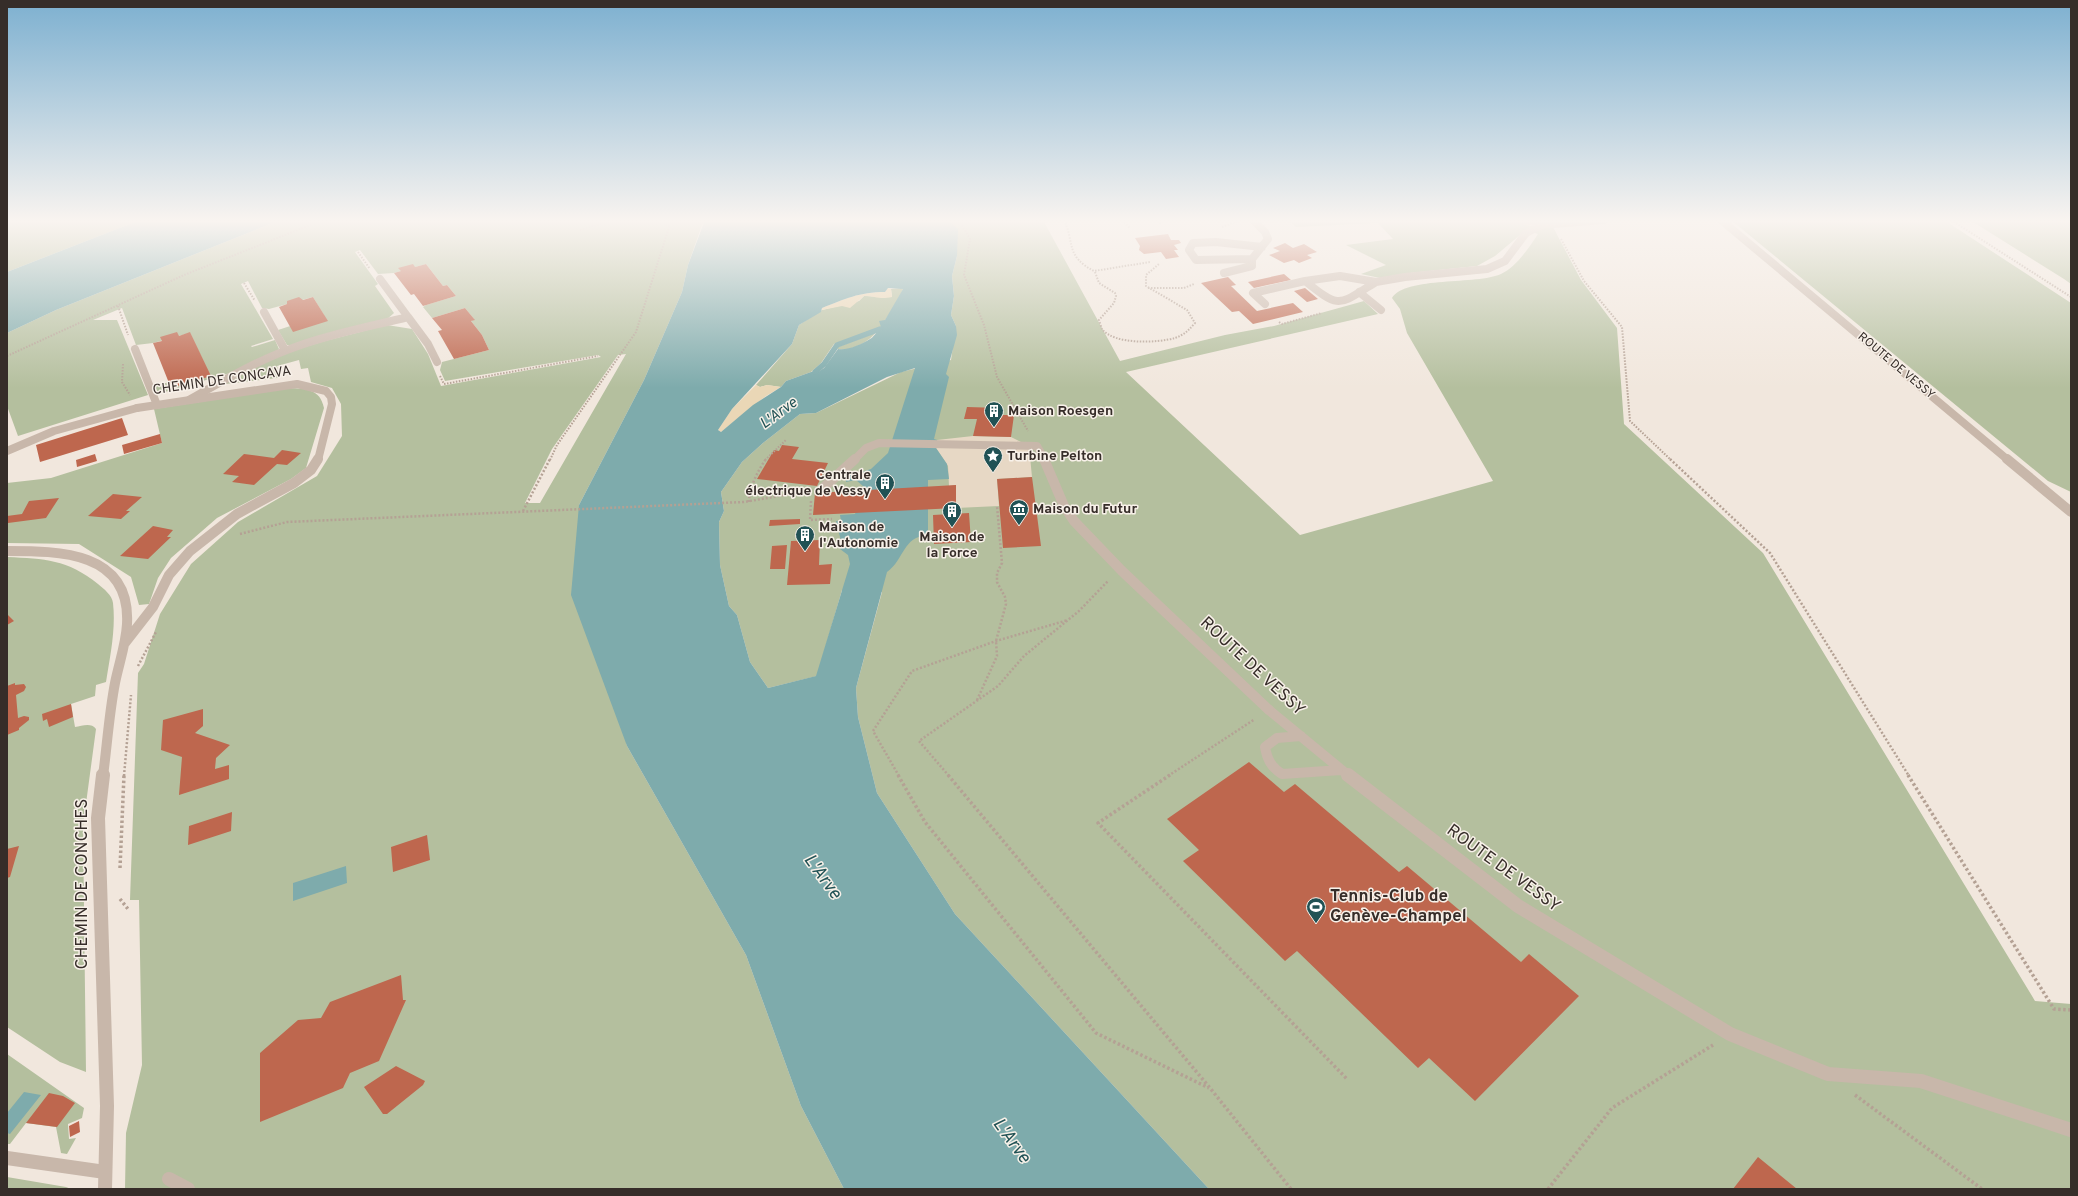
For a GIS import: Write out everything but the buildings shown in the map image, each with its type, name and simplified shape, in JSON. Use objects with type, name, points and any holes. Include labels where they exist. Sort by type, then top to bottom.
[{"type":"street","points":[[1265,304],[1253,293],[1326,276],[1354,276],[1376,282]]},
{"type":"street","points":[[1305,281],[1332,301],[1344,301],[1376,282],[1421,276]]},
{"type":"street","name":"ROUTE DE VESSY","points":[[1789,276],[2067,505],[2071,512]]},
{"type":"street","points":[[380,279],[428,344],[437,362]]},
{"type":"street","points":[[1359,292],[1381,310]]},
{"type":"street","points":[[264,312],[285,350]]},
{"type":"street","points":[[189,400],[228,377],[285,350],[408,317]]},
{"type":"street","points":[[135,349],[157,405]]},
{"type":"street","name":"CHEMIN DE CONCAVA","points":[[7,450],[19,444],[85,422],[138,408],[297,384],[326,392],[331,397],[332,404],[326,437],[317,462],[311,470],[294,483],[237,514],[190,551],[169,576],[153,607],[125,643]]},
{"type":"street","points":[[822,489],[869,446],[879,443],[892,442],[1037,446]]},
{"type":"street","name":"ROUTE DE VESSY","points":[[1037,446],[1045,460],[1060,499],[1069,514],[1122,571],[1269,710],[1341,770],[1518,906],[1730,1034],[1828,1074],[1921,1081],[2071,1130]]},
{"type":"street","name":"CHEMIN DE CONCHES","points":[[7,551],[38,550],[76,555],[94,562],[117,581],[125,598],[127,622],[125,643],[115,684],[98,818],[107,1106],[105,1189]]},
{"type":"street","points":[[1301,736],[1283,736],[1271,740],[1265,747],[1266,758],[1274,770],[1282,774],[1341,770]]},
{"type":"street","points":[[7,1158],[105,1172]]},
{"type":"street","points":[[169,1179],[188,1189]]},
{"type":"path","points":[[7,356],[184,276]]},
{"type":"path","points":[[375,276],[380,279]]},
{"type":"path","points":[[523,511],[557,445],[636,332],[654,276]]},
{"type":"path","points":[[964,276],[984,325],[996,377],[1037,446]]},
{"type":"path","points":[[1096,276],[1098,283],[1114,293],[1116,297],[1116,303],[1103,313],[1099,320],[1100,328],[1110,335],[1123,339],[1154,342],[1176,338],[1191,330],[1195,323],[1188,312],[1148,288],[1144,281],[1145,276]]},
{"type":"path","points":[[1581,276],[1622,327],[1630,421],[1770,553],[2054,1009],[2071,1010]]},
{"type":"path","points":[[2038,276],[2071,297]]},
{"type":"path","points":[[244,282],[260,310],[264,312]]},
{"type":"path","points":[[1148,288],[1184,288],[1194,284]]},
{"type":"path","points":[[1279,322],[1282,324],[1331,309],[1330,304],[1332,301]]},
{"type":"path","points":[[118,306],[121,318],[135,349],[124,359],[122,382],[138,408]]},
{"type":"path","points":[[437,362],[437,368],[444,384],[598,356]]},
{"type":"path","points":[[749,502],[749,496],[763,460],[772,449],[786,440]]},
{"type":"path","points":[[234,537],[287,522],[749,502],[822,489]]},
{"type":"path","points":[[812,490],[810,520],[832,519]]},
{"type":"path","points":[[975,702],[988,679],[997,656],[996,640],[1006,604],[996,579],[1002,563],[997,506]]},
{"type":"path","points":[[1122,571],[1105,583],[1070,619],[1024,656],[998,686],[919,741],[1210,1088],[1291,1189]]},
{"type":"path","points":[[1070,619],[996,640],[912,671],[873,731],[925,822],[1096,1033],[1210,1088]]},
{"type":"path","points":[[119,871],[125,748],[130,693]]},
{"type":"path","points":[[1269,710],[1098,823],[1347,1078]]},
{"type":"path","points":[[120,893],[120,900],[128,909]]},
{"type":"path","points":[[1548,1189],[1612,1108],[1730,1034]]},
{"type":"path","points":[[1853,1093],[1982,1189]]},
{"type":"green space","points":[[141,276],[372,276],[378,284],[375,286],[394,313],[385,321],[293,345],[287,345],[278,330],[324,315],[313,297],[269,309],[262,308],[248,281],[241,284],[273,339],[251,346],[252,347],[275,340],[279,349],[276,352],[230,373],[158,394],[155,386],[210,375],[190,333],[153,343],[136,345],[122,308],[93,320],[117,320],[148,395],[18,436],[7,406],[7,333],[56,310]]},
{"type":"green space","points":[[435,276],[686,276],[682,292],[644,380],[579,505],[627,746],[746,955],[801,1106],[844,1189],[125,1189],[126,1133],[142,1065],[139,900],[130,900],[138,673],[144,664],[160,614],[191,564],[238,522],[317,476],[342,436],[341,404],[332,388],[311,382],[308,368],[301,369],[299,360],[277,366],[280,376],[277,378],[225,384],[228,379],[288,352],[387,325],[412,329],[428,354],[441,386],[601,357],[598,355],[445,381],[440,370],[442,362],[489,350],[482,335],[471,321],[474,319],[465,308],[432,318],[423,307],[456,296],[447,285],[443,286]],"holes":[[[626,354],[540,503],[525,503],[552,449],[618,355]]]},
{"type":"green space","points":[[952,276],[1073,276],[1120,361],[1225,335],[1274,326],[1364,301],[1378,314],[1126,372],[1300,535],[1493,481],[1407,333],[1400,309],[1392,298],[1400,291],[1412,287],[1494,276],[1579,276],[1617,328],[1624,424],[1763,553],[2035,1001],[2071,1004],[2071,1189],[1209,1189],[955,914],[877,793],[858,717],[856,688],[882,592],[842,590],[817,676],[768,688],[750,662],[737,615],[729,606],[720,565],[719,522],[724,511],[721,492],[742,462],[763,443],[800,414],[816,413],[901,372],[951,360],[956,326],[951,315],[954,296]]},
{"type":"green space","points":[[1370,276],[1393,276],[1380,278]]},
{"type":"green space","points":[[1799,276],[2029,276],[2071,303],[2071,492],[2048,481]]},
{"type":"green space","points":[[2059,276],[2071,276],[2071,284]]},
{"type":"green space","points":[[891,289],[903,289],[898,299],[881,327],[834,344],[821,363],[811,372],[786,381],[781,387],[767,385],[760,387],[756,385],[792,344],[799,325],[822,310],[859,301],[864,296],[892,297]]},
{"type":"green space","points":[[875,333],[868,340],[858,346],[843,350],[838,349],[838,347]]},
{"type":"green space","points":[[289,388],[306,389],[315,393],[322,401],[324,408],[306,468],[291,479],[217,518],[171,558],[158,578],[149,604],[139,605],[131,577],[79,544],[7,543],[7,483],[51,478],[162,443],[154,409]]},
{"type":"green space","points":[[7,557],[44,560],[66,565],[87,576],[98,584],[111,597],[113,603],[113,633],[106,682],[96,685],[95,696],[71,704],[75,727],[89,725],[96,729],[83,826],[86,1072],[60,1062],[7,1027]]},
{"type":"green space","points":[[7,1054],[84,1108],[82,1118],[68,1124],[69,1139],[76,1138],[67,1154],[61,1153],[56,1127],[26,1123],[10,1144],[7,1144]]},
{"type":"green space","points":[[7,1177],[66,1187],[71,1189],[7,1189]]},
{"type":"sand","points":[[887,288],[891,289],[892,297],[881,298],[864,296],[850,308],[842,306],[822,310],[822,308],[852,297],[867,293],[885,292]]},
{"type":"sand","points":[[756,385],[760,387],[767,385],[781,387],[766,396],[721,432],[718,430],[732,409]]},
{"type":"shaded area","points":[[973,436],[1011,437],[1029,446],[1032,477],[997,479],[999,506],[956,508],[956,485],[949,486],[948,466],[936,448],[937,440]]},
{"type":"water","points":[[7,276],[141,276],[56,310],[7,333]]},
{"type":"water","name":"L'Arve","points":[[686,276],[952,276],[954,296],[951,315],[956,326],[957,335],[946,374],[949,377],[934,439],[937,440],[936,448],[947,464],[949,479],[928,480],[928,535],[913,540],[908,544],[893,567],[887,572],[856,688],[858,717],[877,793],[955,914],[1209,1189],[844,1189],[801,1106],[746,955],[627,746],[571,595],[579,505],[644,380],[682,292]],"holes":[[[888,288],[903,289],[885,320],[879,321],[881,327],[879,331],[871,338],[854,347],[838,349],[824,368],[818,372],[811,372],[786,381],[781,387],[753,405],[721,432],[718,430],[732,409],[792,344],[799,325],[821,312],[822,308],[845,299],[867,293],[885,292]],[[915,368],[888,453],[871,469],[846,475],[846,482],[856,480],[864,487],[855,514],[840,515],[841,521],[836,521],[842,545],[840,549],[848,555],[850,564],[816,676],[768,688],[750,662],[737,615],[729,606],[720,565],[719,522],[724,511],[721,492],[742,462],[763,443],[800,414],[816,413],[887,377]]]},
{"type":"water","points":[[346,866],[347,883],[293,901],[293,883]]},
{"type":"water","points":[[24,1092],[41,1095],[10,1134],[7,1133],[7,1113]]},
{"type":"waterway","points":[[815,372],[824,364],[837,345],[880,329]]},
{"type":"place","name":"Maison Roesgen","points":[[994,428]]},
{"type":"place","name":"Turbine Pelton","points":[[993,473]]},
{"type":"place","name":"Centrale électrique de Vessy","points":[[885,500]]},
{"type":"place","name":"Maison du Futur","points":[[1019,526]]},
{"type":"place","name":"Maison de la Force","points":[[952,528]]},
{"type":"place","name":"Maison de l'Autonomie","points":[[805,552]]},
{"type":"place","name":"Tennis-Club de Genève-Champel","points":[[1316,924]]}]
